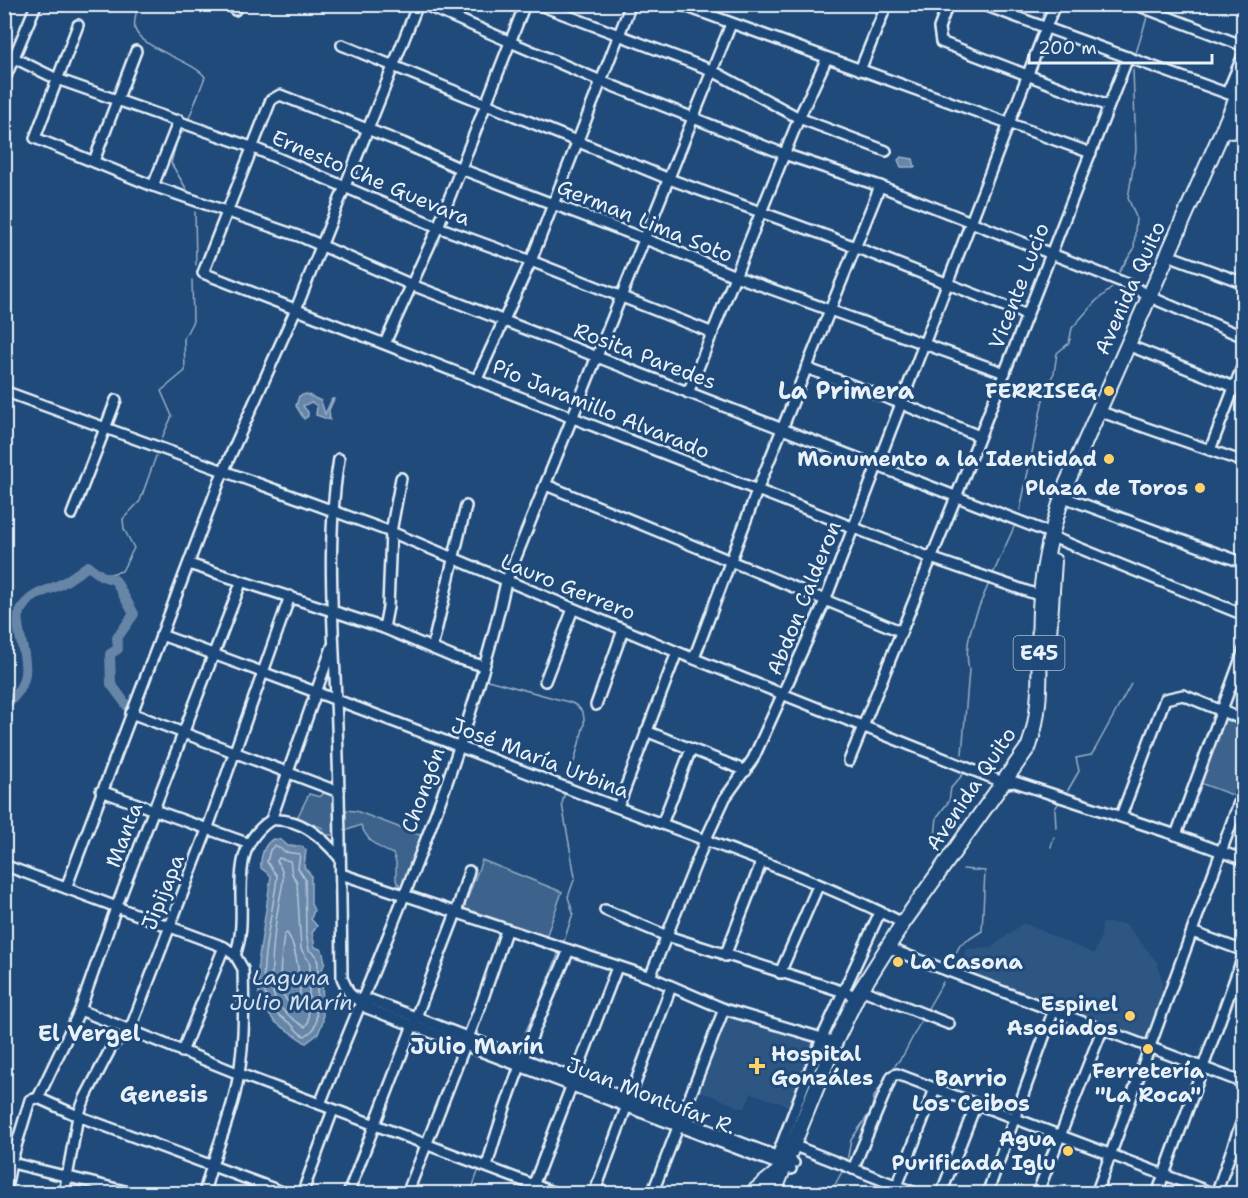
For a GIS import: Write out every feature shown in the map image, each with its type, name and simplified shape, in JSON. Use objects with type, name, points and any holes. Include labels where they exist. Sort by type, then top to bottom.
[{"type":"highway","name":"Avenida Quito","points":[[782,1194],[787,1163],[800,1148],[862,994],[903,923],[1035,748],[1044,720],[1053,536],[1135,348],[1244,82]]},
{"type":"highway","name":"Avenida Quito","points":[[773,1194],[787,1163],[828,1040],[1010,782],[1029,746],[1035,725],[1041,596],[1066,485],[1154,298],[1176,258],[1236,99]]},
{"type":"highway","points":[[751,1194],[787,1163]]},
{"type":"street","points":[[66,888],[223,472],[296,309],[369,132],[418,4]]},
{"type":"street","points":[[423,4],[603,82],[784,154],[880,186],[1130,285],[1154,298],[1244,337]]},
{"type":"street","points":[[385,344],[438,227],[484,103],[525,4]]},
{"type":"street","points":[[537,4],[711,70],[799,118],[886,150]]},
{"type":"street","points":[[477,379],[531,261],[632,4]]},
{"type":"street","points":[[680,4],[826,60],[935,95],[1091,153]]},
{"type":"street","points":[[860,70],[887,4]]},
{"type":"street","points":[[948,4],[939,28],[941,42],[1108,106]]},
{"type":"street","points":[[981,4],[1047,26],[1236,99],[1244,53]]},
{"type":"street","name":"Abdon Calderon","points":[[650,977],[705,841],[725,798],[746,771],[785,693],[825,601],[876,464],[973,223],[1055,4]]},
{"type":"street","points":[[1134,4],[1244,46]]},
{"type":"street","points":[[4,81],[36,5]]},
{"type":"street","name":"Chongón","points":[[320,1104],[403,894],[458,746],[491,649],[506,582],[731,24]]},
{"type":"street","points":[[57,79],[78,25]]},
{"type":"street","points":[[342,45],[669,179],[759,214],[857,248],[1027,315]]},
{"type":"street","points":[[94,161],[136,51]]},
{"type":"street","name":"Ernesto Che Guevara","points":[[4,52],[57,79],[254,148],[438,227],[713,333]]},
{"type":"street","name":"Vicente Lucio","points":[[849,761],[956,497],[1128,57]]},
{"type":"street","points":[[688,393],[759,214],[826,60]]},
{"type":"street","name":"Rosita Paredes","points":[[57,79],[35,138],[153,186],[321,247],[688,393],[876,464],[1244,615]]},
{"type":"street","name":"German Lima Soto","points":[[254,148],[271,100],[276,95],[403,143],[460,169],[553,203],[735,276],[1005,373]]},
{"type":"street","points":[[153,186],[179,120]]},
{"type":"street","points":[[227,212],[254,148]]},
{"type":"street","points":[[694,658],[757,491],[857,248],[880,186]]},
{"type":"street","name":"Pío Jaramillo Alvarado","points":[[227,212],[203,273],[757,491],[995,582],[1041,596]]},
{"type":"street","points":[[1176,258],[1244,283]]},
{"type":"street","points":[[1135,348],[1244,391]]},
{"type":"street","points":[[1210,450],[1244,362]]},
{"type":"street","points":[[806,368],[900,403],[979,436]]},
{"type":"street","name":"Lauro Gerrero","points":[[4,390],[105,429],[165,448],[223,472],[391,532],[677,652],[1010,782],[1121,816],[1244,860]]},
{"type":"street","points":[[72,514],[116,400]]},
{"type":"street","points":[[1107,414],[1244,462]]},
{"type":"street","points":[[339,459],[332,511],[332,645],[339,792],[342,978],[349,993],[361,1001]]},
{"type":"street","points":[[384,628],[388,607],[391,532],[401,478]]},
{"type":"street","points":[[546,484],[900,631]]},
{"type":"street","points":[[1069,499],[1244,563]]},
{"type":"street","points":[[432,648],[455,560],[466,506]]},
{"type":"street","points":[[189,564],[241,583],[290,596],[384,628],[484,666]]},
{"type":"street","name":"Manta","points":[[5,1194],[8,1162],[34,1099],[80,1010],[116,908],[241,583]]},
{"type":"street","name":"Jipijapa","points":[[64,1194],[78,1116],[113,1044],[130,1030],[207,830],[233,751],[264,672],[290,596]]},
{"type":"street","points":[[545,681],[573,609]]},
{"type":"street","points":[[596,705],[624,630]]},
{"type":"street","name":"José María Urbina","points":[[161,635],[315,690],[662,824],[818,886],[903,923]]},
{"type":"street","points":[[238,958],[242,866],[247,843],[271,820],[332,645]]},
{"type":"street","points":[[1176,835],[1244,650]]},
{"type":"street","points":[[618,807],[677,652]]},
{"type":"street","points":[[1121,816],[1165,699],[1183,695],[1244,720]]},
{"type":"street","points":[[131,713],[339,792]]},
{"type":"street","points":[[646,731],[746,771]]},
{"type":"street","points":[[662,824],[691,749]]},
{"type":"street","points":[[1096,1194],[1244,789]]},
{"type":"street","points":[[101,791],[247,843]]},
{"type":"street","points":[[271,820],[283,820],[309,829],[325,840],[340,858]]},
{"type":"street","points":[[725,956],[761,863]]},
{"type":"street","points":[[4,865],[224,947],[238,958],[243,969],[244,1022],[236,1091],[210,1165],[204,1194]]},
{"type":"street","points":[[348,1194],[456,913],[469,871]]},
{"type":"street","points":[[341,874],[506,931],[650,977],[724,1009],[828,1040],[842,992],[880,912]]},
{"type":"street","points":[[780,973],[818,886]]},
{"type":"street","points":[[605,910],[667,936],[725,956],[842,992],[862,994],[949,1024]]},
{"type":"street","points":[[407,1194],[467,1041],[506,931]]},
{"type":"street","points":[[1157,1194],[1244,952],[1192,932]]},
{"type":"street","points":[[182,1052],[224,947]]},
{"type":"street","points":[[893,950],[1244,1083]]},
{"type":"street","points":[[487,1166],[499,1119],[521,1061],[569,951]]},
{"type":"street","points":[[532,1189],[617,967]]},
{"type":"street","points":[[594,1194],[671,987]]},
{"type":"street","name":"Juan Montufar R.","points":[[361,1001],[371,1000],[414,1021],[787,1163]]},
{"type":"street","points":[[652,1194],[724,1009]]},
{"type":"street","points":[[80,1010],[333,1110],[487,1166],[532,1189],[558,1194]]},
{"type":"street","points":[[987,1194],[1053,1012]]},
{"type":"street","points":[[1037,1194],[1102,1030]]},
{"type":"street","points":[[852,1168],[894,1074],[1215,1194],[1244,1115]]},
{"type":"street","points":[[897,1185],[935,1089]]},
{"type":"street","points":[[34,1099],[288,1194]]},
{"type":"street","points":[[941,1194],[976,1104]]},
{"type":"street","points":[[302,1194],[333,1110]]},
{"type":"street","points":[[800,1148],[918,1194]]},
{"type":"street","points":[[8,1162],[137,1194]]},
{"type":"shaded area","points":[[1226,716],[1243,723],[1243,774],[1235,796],[1200,783]]},
{"type":"shaded area","points":[[325,792],[333,796],[337,825],[335,835],[325,835],[323,828],[297,818],[309,794],[320,797]]},
{"type":"shaded area","points":[[345,810],[356,811],[422,836],[402,888],[396,881],[396,862],[393,854],[374,843],[366,835],[361,825],[342,832]]},
{"type":"shaded area","points":[[482,860],[562,892],[545,940],[462,913]]},
{"type":"shaded area","points":[[1023,923],[1094,954],[1101,936],[1102,923],[1126,924],[1157,962],[1162,980],[1162,993],[1146,1038],[960,969],[967,949],[991,948]]},
{"type":"shaded area","name":"Hospital Gonzáles","points":[[727,1015],[815,1041],[792,1107],[751,1093],[745,1109],[699,1091]]},
{"type":"water","points":[[901,157],[913,159],[915,167],[901,167],[898,160]]},
{"type":"water","points":[[306,394],[321,401],[325,414],[334,399],[329,410],[330,420],[316,415],[317,406],[311,402],[303,406],[308,412],[308,416],[304,419],[296,406],[299,396]]},
{"type":"water","name":"Laguna Julio Marín","points":[[273,839],[281,840],[288,846],[301,846],[306,850],[304,867],[311,875],[311,904],[314,910],[311,919],[317,926],[312,933],[315,947],[322,950],[325,962],[322,970],[323,1021],[318,1034],[306,1043],[275,1022],[264,1008],[259,996],[258,963],[271,876],[261,868],[261,860],[265,847]]},
{"type":"waterway","points":[[138,4],[135,29],[139,36],[156,48],[190,65],[205,77],[189,118]]},
{"type":"waterway","points":[[1136,53],[1148,14]]},
{"type":"waterway","points":[[1119,272],[1134,249],[1136,217],[1128,198],[1136,150],[1133,70]]},
{"type":"waterway","points":[[185,128],[177,141],[171,163],[190,195]]},
{"type":"waterway","points":[[195,212],[196,265]]},
{"type":"waterway","points":[[162,438],[172,416],[161,391],[185,371],[184,338],[193,321],[192,280]]},
{"type":"waterway","points":[[1020,510],[1045,390],[1054,373],[1057,353],[1069,343],[1072,328],[1096,301],[1112,288]]},
{"type":"waterway","points":[[102,576],[122,571],[134,548],[124,529],[123,519],[140,501],[156,456]]},
{"type":"waterway","points":[[992,576],[1014,527]]},
{"type":"waterway","points":[[4,706],[18,692],[24,678],[24,651],[18,626],[19,615],[25,604],[33,597],[61,584],[88,566],[102,576],[115,580],[134,614],[117,638],[118,649],[110,654],[111,684],[128,707]]},
{"type":"waterway","points":[[962,754],[969,670],[967,658],[969,636],[989,583]]},
{"type":"waterway","points":[[484,679],[572,703],[580,709],[584,717],[584,725],[568,784]]},
{"type":"waterway","points":[[1068,790],[1079,771],[1076,758],[1091,755],[1094,751],[1131,684]]},
{"type":"waterway","points":[[934,847],[937,817],[949,801],[951,788],[964,773]]},
{"type":"waterway","points":[[564,941],[573,913],[568,897],[575,877],[562,804],[565,792]]},
{"type":"waterway","points":[[1056,828],[1055,809],[1059,802]]},
{"type":"waterway","points":[[1051,847],[1054,837]]},
{"type":"waterway","points":[[952,961],[960,945],[982,931],[985,871],[963,869]]},
{"type":"waterway","points":[[517,1050],[540,1001],[559,952]]},
{"type":"waterway","points":[[927,1010],[943,982]]},
{"type":"waterway","points":[[890,1072],[904,1054],[923,1017]]},
{"type":"waterway","points":[[496,1120],[512,1068]]},
{"type":"waterway","points":[[847,1161],[851,1140],[871,1111],[874,1097],[887,1076]]},
{"type":"waterway","points":[[830,1194],[844,1168]]},
{"type":"waterway","points":[[470,1194],[479,1169]]},
{"type":"place","name":"FERRISEG","points":[[1109,391]]},
{"type":"place","name":"Monumento a la Identidad","points":[[1109,459]]},
{"type":"place","name":"Plaza de Toros","points":[[1200,488]]},
{"type":"place","name":"La Casona","points":[[898,962]]},
{"type":"place","name":"Espinel Asociados","points":[[1130,1016]]},
{"type":"place","name":"Ferretería \"La Roca\"","points":[[1148,1049]]},
{"type":"place","name":"Hospital Gonzáles","points":[[757,1066]]},
{"type":"place","name":"Agua Purificada Iglu","points":[[1068,1151]]},
{"type":"district","name":"La Primera","points":[[846,391]]},
{"type":"district","name":"El Vergel","points":[[89,1033]]},
{"type":"district","name":"Julio Marín","points":[[477,1046]]},
{"type":"district","name":"Barrio Los Ceibos","points":[[971,1090]]},
{"type":"district","name":"Genesis","points":[[164,1094]]}]
